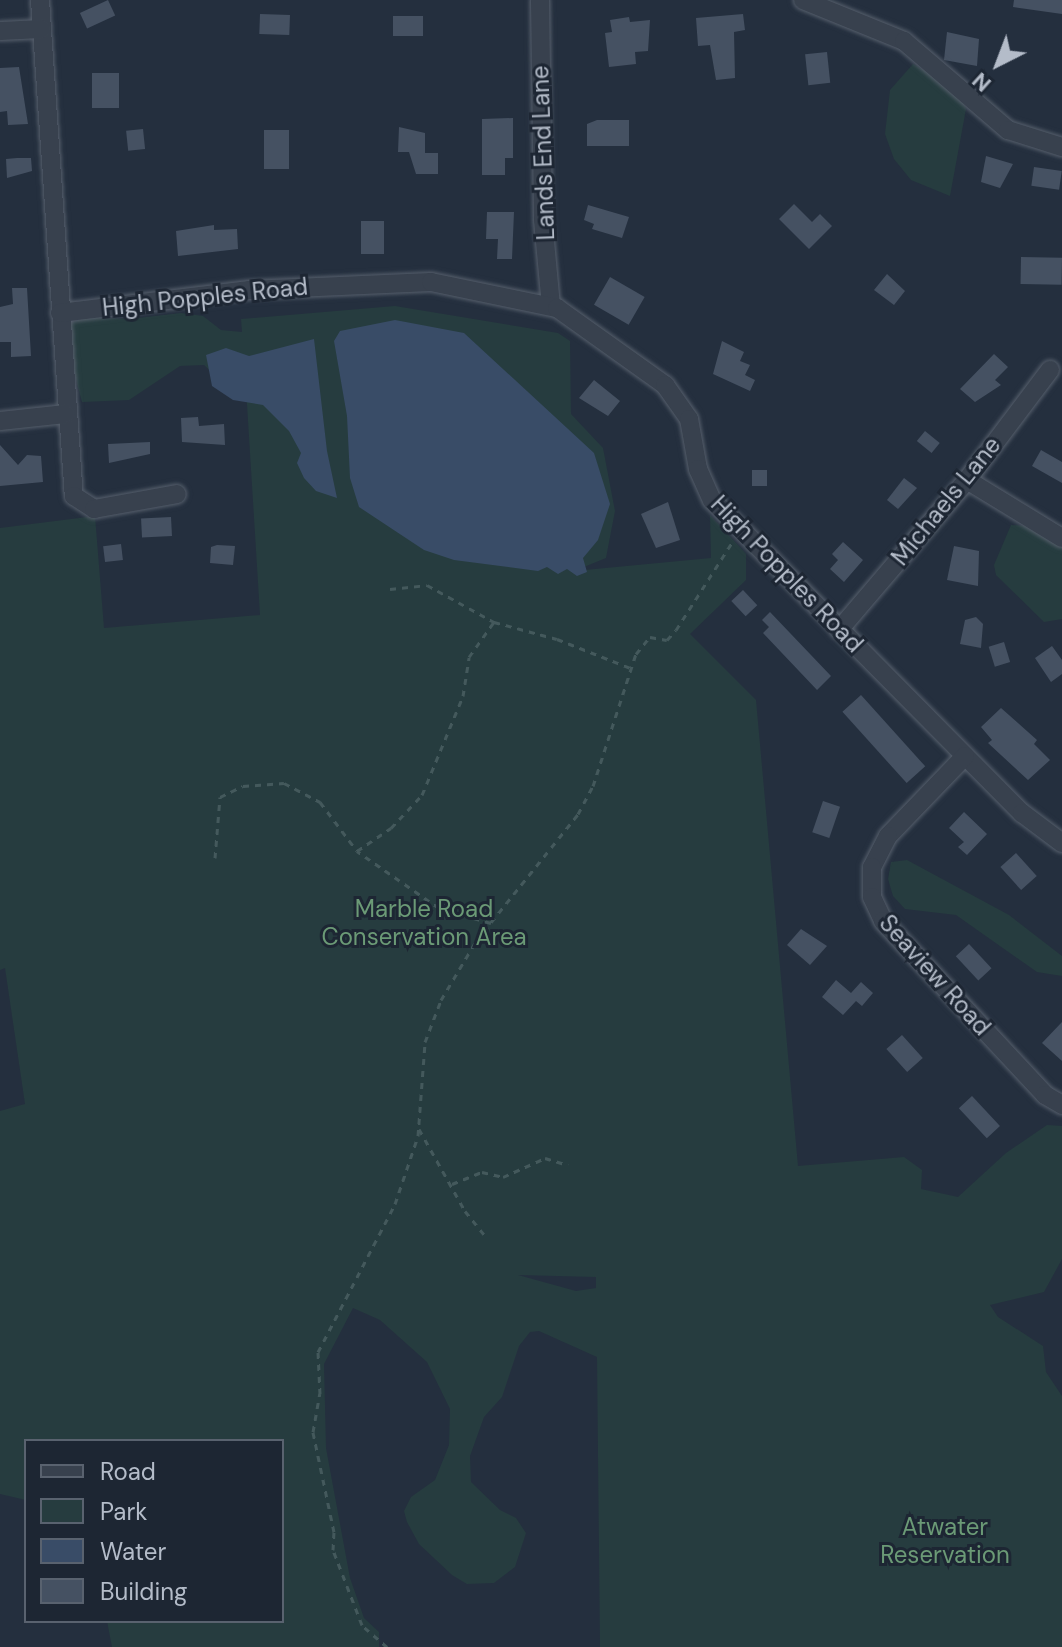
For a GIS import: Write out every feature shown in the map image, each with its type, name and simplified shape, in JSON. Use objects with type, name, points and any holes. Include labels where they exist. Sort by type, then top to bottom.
[{"type":"street","points":[[40,0],[74,496],[94,509],[177,494]]},
{"type":"street","name":"Lands End Lane","points":[[540,0],[543,204],[551,306]]},
{"type":"street","points":[[803,0],[904,41],[1008,130],[1062,147]]},
{"type":"street","points":[[0,31],[42,29]]},
{"type":"street","name":"High Popples Road","points":[[60,313],[250,290],[431,282],[551,306],[612,345],[682,406],[707,490],[740,531],[1031,821],[1062,843]]},
{"type":"street","name":"Michaels Lane","points":[[839,630],[967,480],[1050,370]]},
{"type":"street","points":[[0,421],[66,414]]},
{"type":"street","points":[[967,480],[1062,538]]},
{"type":"street","name":"Seaview Road","points":[[965,756],[888,836],[872,867],[872,897],[883,921],[1045,1095],[1062,1105]]},
{"type":"path","points":[[387,1647],[362,1625],[338,1566],[313,1432],[320,1394],[318,1352],[395,1204],[418,1128],[425,1042],[441,1000],[491,923],[578,814],[636,654],[650,637],[667,640],[676,630],[740,531]]},
{"type":"path","points":[[390,589],[427,585],[494,622],[557,639],[633,669]]},
{"type":"path","points":[[357,851],[391,828],[422,795],[463,696],[469,657],[494,622]]},
{"type":"path","points":[[215,858],[220,797],[243,786],[284,783],[320,802],[357,851],[439,908],[491,923]]},
{"type":"path","points":[[418,1128],[486,1237]]},
{"type":"path","points":[[452,1184],[482,1172],[503,1177],[545,1158],[568,1165]]},
{"type":"green space","points":[[913,64],[959,91],[966,109],[950,196],[911,180],[894,159],[885,134],[890,90]]},
{"type":"green space","name":"Marble Road Conservation Area","points":[[395,306],[558,333],[570,341],[571,414],[603,448],[615,511],[606,558],[574,571],[711,558],[710,515],[746,554],[746,580],[690,634],[756,700],[798,1166],[904,1157],[922,1170],[921,1189],[958,1197],[1006,1153],[1047,1125],[1062,1126],[1062,1259],[1044,1292],[990,1305],[998,1317],[1043,1346],[1046,1372],[1062,1396],[1062,1647],[600,1647],[597,1357],[539,1331],[530,1332],[519,1346],[502,1397],[484,1417],[470,1456],[471,1482],[500,1510],[516,1518],[526,1533],[515,1567],[494,1583],[467,1584],[452,1575],[419,1544],[407,1522],[404,1511],[411,1497],[435,1480],[449,1445],[450,1409],[427,1362],[380,1320],[353,1308],[324,1364],[326,1448],[350,1578],[364,1618],[379,1632],[379,1647],[112,1647],[107,1623],[284,1623],[284,1439],[24,1439],[24,1500],[0,1494],[0,1111],[25,1104],[5,968],[0,970],[0,528],[95,516],[104,628],[260,615],[246,388],[224,384],[204,365],[180,366],[129,400],[82,402],[71,361],[71,323],[83,317],[129,319],[181,313],[203,316],[221,330],[242,332],[241,319]],"holes":[[[518,1275],[596,1277],[596,1288],[576,1291]]]},
{"type":"green space","points":[[1011,525],[1031,526],[1062,547],[1062,619],[1044,622],[996,575],[994,565]]},
{"type":"green space","points":[[907,860],[1009,915],[1062,956],[1062,976],[1037,972],[956,915],[905,909],[893,896],[888,879],[891,862]]},
{"type":"water","points":[[395,320],[464,333],[594,453],[610,504],[598,540],[583,558],[587,572],[577,576],[567,569],[558,574],[547,567],[538,571],[454,560],[424,550],[359,507],[350,478],[347,416],[334,341],[340,331]]},
{"type":"water","points":[[314,339],[327,451],[337,498],[316,491],[304,478],[297,463],[301,453],[289,431],[263,405],[233,400],[212,386],[206,355],[226,348],[249,356]]},
{"type":"building","points":[[108,0],[115,15],[87,29],[80,13]]},
{"type":"building","points":[[1014,0],[1062,0],[1062,14],[1013,7]]},
{"type":"building","points":[[260,14],[290,15],[289,35],[259,34]]},
{"type":"building","points":[[743,14],[745,30],[734,32],[735,78],[716,80],[710,45],[698,46],[696,18]]},
{"type":"building","points":[[393,16],[423,16],[423,36],[393,36]]},
{"type":"building","points":[[629,17],[630,22],[650,20],[648,51],[635,52],[636,64],[609,67],[605,33],[612,32],[610,20]]},
{"type":"building","points":[[947,32],[979,39],[977,66],[944,60]]},
{"type":"building","points":[[827,52],[830,83],[808,85],[805,54]]},
{"type":"building","points":[[19,67],[28,124],[8,125],[7,111],[0,112],[0,68]]},
{"type":"building","points":[[92,73],[119,73],[119,108],[92,108]]},
{"type":"building","points":[[513,118],[513,158],[505,158],[505,175],[482,175],[482,119]]},
{"type":"building","points":[[597,120],[629,120],[629,146],[587,146],[587,124]]},
{"type":"building","points":[[399,127],[425,133],[425,153],[438,153],[438,174],[416,174],[409,152],[398,152]]},
{"type":"building","points":[[143,129],[145,149],[128,151],[126,131]]},
{"type":"building","points":[[264,130],[289,130],[289,169],[264,169]]},
{"type":"building","points":[[986,156],[1013,164],[1000,188],[981,182]]},
{"type":"building","points":[[31,158],[32,171],[7,178],[6,159]]},
{"type":"building","points":[[1034,167],[1062,171],[1059,190],[1031,186]]},
{"type":"building","points":[[794,204],[812,222],[820,214],[832,226],[809,249],[779,219]]},
{"type":"building","points":[[588,205],[629,217],[622,238],[592,229],[594,224],[584,220]]},
{"type":"building","points":[[487,212],[514,212],[512,259],[497,259],[498,239],[486,239]]},
{"type":"building","points":[[361,221],[384,221],[384,254],[361,254]]},
{"type":"building","points":[[214,225],[214,230],[237,229],[238,249],[178,256],[176,231]]},
{"type":"building","points":[[1021,257],[1062,258],[1062,285],[1021,284]]},
{"type":"building","points":[[887,274],[905,291],[894,305],[874,290]]},
{"type":"building","points":[[610,277],[645,297],[629,325],[594,305]]},
{"type":"building","points":[[12,288],[27,288],[31,356],[11,357],[11,342],[0,342],[0,307],[13,304]]},
{"type":"building","points":[[722,341],[744,352],[740,361],[750,365],[745,375],[755,380],[750,391],[713,374]]},
{"type":"building","points":[[994,354],[1008,367],[995,380],[1001,385],[975,402],[960,389]]},
{"type":"building","points":[[594,380],[620,401],[608,416],[579,398]]},
{"type":"building","points":[[198,417],[199,426],[224,424],[225,445],[182,442],[181,418]]},
{"type":"building","points":[[925,431],[940,443],[932,453],[917,441]]},
{"type":"building","points":[[150,442],[150,454],[109,463],[108,444]]},
{"type":"building","points":[[0,445],[18,465],[27,455],[41,456],[43,482],[0,486]]},
{"type":"building","points":[[1041,450],[1062,462],[1062,483],[1032,466]]},
{"type":"building","points":[[752,470],[767,470],[767,486],[752,486]]},
{"type":"building","points":[[904,478],[917,488],[898,509],[887,500]]},
{"type":"building","points":[[668,502],[680,540],[656,548],[641,514]]},
{"type":"building","points":[[171,517],[172,536],[142,538],[141,519]]},
{"type":"building","points":[[843,542],[863,560],[844,582],[830,569],[838,560],[832,554]]},
{"type":"building","points":[[121,544],[123,560],[105,562],[103,546]]},
{"type":"building","points":[[235,546],[233,565],[210,563],[211,547]]},
{"type":"building","points":[[954,546],[979,551],[978,586],[947,580]]},
{"type":"building","points":[[743,590],[757,605],[746,616],[731,601]]},
{"type":"building","points":[[770,612],[831,676],[817,690],[763,633],[769,627],[762,620]]},
{"type":"building","points":[[976,617],[983,624],[981,648],[960,644],[965,620]]},
{"type":"building","points":[[1004,642],[1010,662],[995,667],[989,647]]},
{"type":"building","points":[[1052,646],[1062,660],[1062,674],[1051,682],[1035,658]]},
{"type":"building","points":[[861,695],[925,766],[907,783],[842,712]]},
{"type":"building","points":[[1001,708],[1037,740],[1034,744],[1050,760],[1028,780],[988,743],[992,740],[981,727]]},
{"type":"building","points":[[823,801],[840,807],[829,838],[812,832]]},
{"type":"building","points":[[964,812],[987,834],[967,855],[958,847],[964,842],[949,828]]},
{"type":"building","points":[[1016,853],[1037,876],[1021,890],[1000,867]]},
{"type":"building","points":[[801,929],[827,946],[810,965],[787,945]]},
{"type":"building","points":[[969,944],[992,968],[978,980],[956,956]]},
{"type":"building","points":[[836,980],[851,993],[861,982],[873,993],[862,1006],[856,1001],[843,1015],[822,997]]},
{"type":"building","points":[[1062,1022],[1062,1061],[1042,1043]]},
{"type":"building","points":[[902,1035],[923,1058],[907,1072],[886,1049]]},
{"type":"building","points":[[972,1096],[1000,1126],[987,1138],[959,1108]]},
{"type":"park label","name":"Atwater Reservation","points":[[945,1541]]}]
